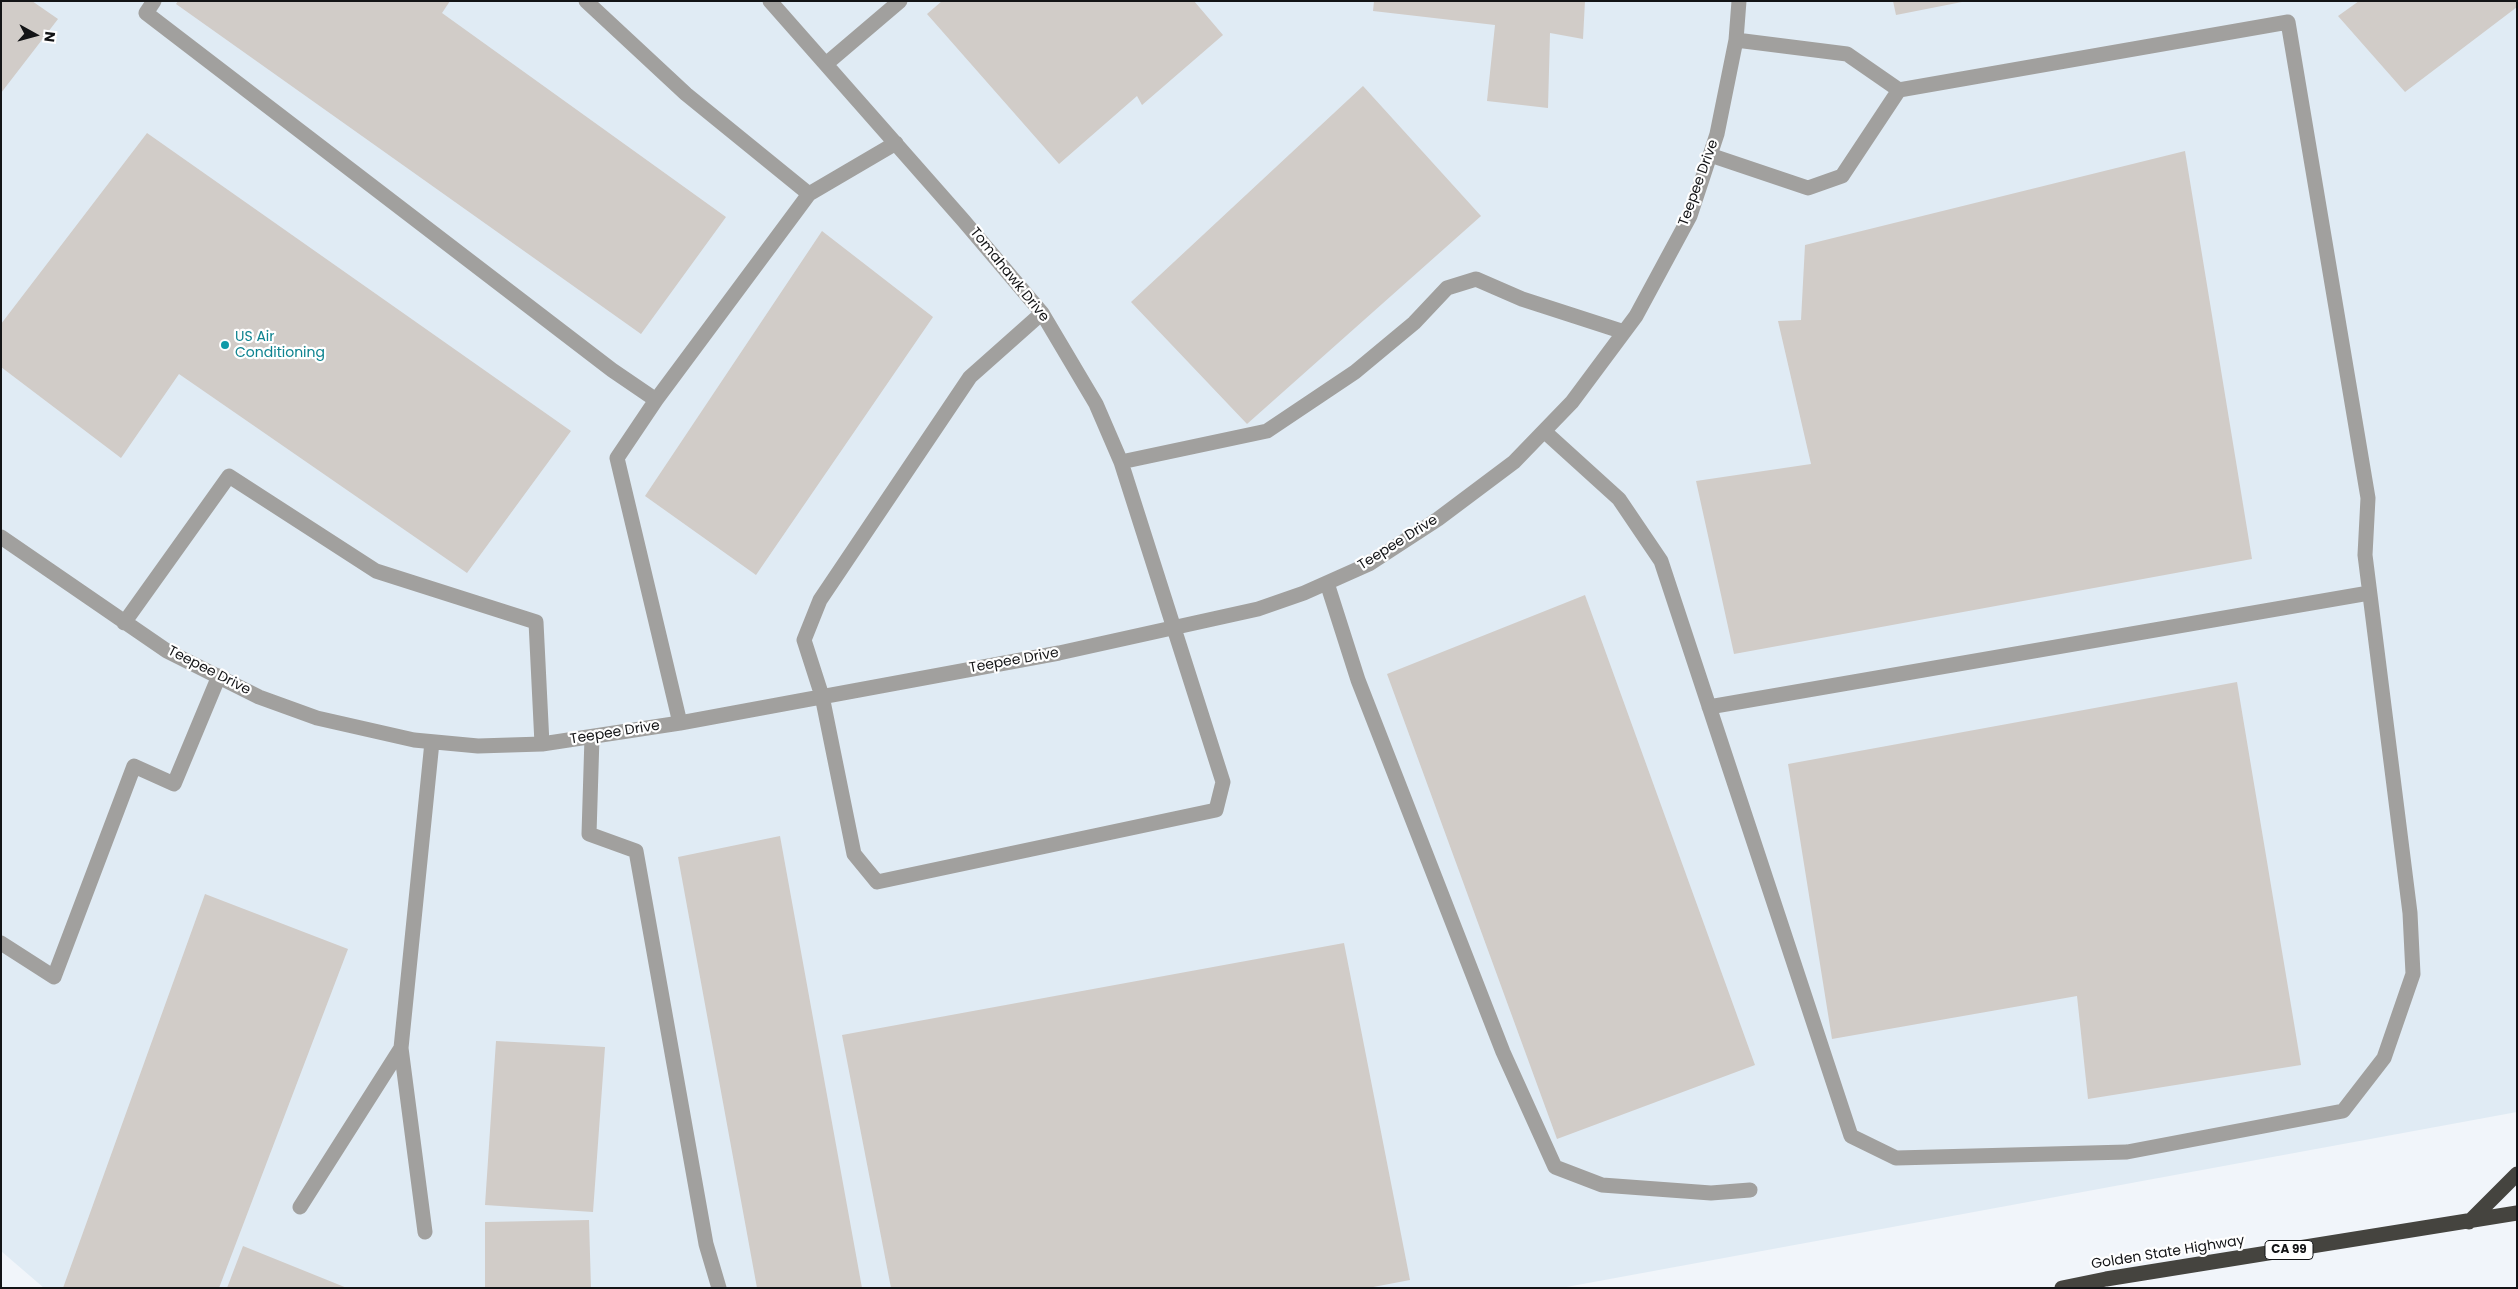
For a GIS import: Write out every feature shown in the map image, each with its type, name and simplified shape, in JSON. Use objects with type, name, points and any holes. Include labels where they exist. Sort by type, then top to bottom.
[{"type":"highway","points":[[2469,1222],[2517,1174]]},
{"type":"highway","name":"Golden State Highway","points":[[2062,1288],[2116,1277],[2517,1213]]},
{"type":"street","points":[[154,1],[146,13],[612,370],[656,400]]},
{"type":"street","points":[[586,1],[686,94],[809,194]]},
{"type":"street","name":"Tomahawk Drive","points":[[770,1],[1042,312],[1096,404],[1121,462],[1223,782],[1216,810],[877,882],[854,854],[822,696]]},
{"type":"street","points":[[826,64],[900,1]]},
{"type":"street","name":"Teepee Drive","points":[[1,537],[167,651],[259,697],[317,718],[414,740],[478,746],[542,744],[680,723],[1059,653],[1258,609],[1327,583],[1369,564],[1438,519],[1514,462],[1572,402],[1636,316],[1690,216],[1717,134],[1736,40],[1739,1]]},
{"type":"street","points":[[1544,431],[1619,499],[1661,561],[1851,1136],[1896,1158],[2127,1152],[2343,1111],[2384,1058],[2413,974],[2410,913],[2365,555],[2368,498],[2288,22],[1899,90],[1848,54],[1736,40]]},
{"type":"street","points":[[1710,155],[1808,188],[1842,176],[1899,90]]},
{"type":"street","points":[[680,723],[617,458],[656,400],[809,194],[896,143]]},
{"type":"street","points":[[1121,462],[1267,431],[1354,372],[1414,323],[1447,288],[1476,278],[1522,299],[1624,332]]},
{"type":"street","points":[[822,696],[804,640],[820,600],[970,377],[1042,312]]},
{"type":"street","points":[[124,623],[229,476],[376,571],[536,622],[542,744]]},
{"type":"street","points":[[1327,583],[1358,680],[1496,1033],[1555,1167],[1602,1184],[1711,1193],[1750,1190]]},
{"type":"street","points":[[1709,707],[2370,593]]},
{"type":"street","points":[[1,943],[54,977],[134,766],[174,784],[219,676]]},
{"type":"street","points":[[592,737],[589,834],[636,851],[706,1244],[719,1288]]},
{"type":"street","points":[[425,1232],[401,1048],[432,742]]},
{"type":"street","points":[[300,1207],[401,1048]]},
{"type":"shaded area","points":[[1,1],[2517,1],[2517,1112],[1561,1288],[44,1288],[1,1251]]},
{"type":"building","points":[[1,1],[32,1],[58,19],[1,93]]},
{"type":"building","points":[[178,1],[450,1],[442,13],[726,217],[641,334],[176,4]]},
{"type":"building","points":[[942,1],[1194,1],[1223,35],[1142,105],[1137,96],[1059,164],[927,14]]},
{"type":"building","points":[[1374,1],[1585,1],[1583,39],[1550,33],[1548,108],[1487,101],[1495,25],[1373,11]]},
{"type":"building","points":[[1893,1],[1962,1],[1962,2],[1896,15]]},
{"type":"building","points":[[2359,1],[2517,1],[2517,7],[2405,92],[2338,16]]},
{"type":"building","points":[[1363,86],[1481,216],[1247,424],[1131,302]]},
{"type":"building","name":"US Air Conditioning","points":[[147,133],[571,431],[467,573],[179,374],[121,458],[1,367],[1,324]]},
{"type":"building","points":[[2185,151],[2252,559],[1734,654],[1696,481],[1811,464],[1778,321],[1801,320],[1805,245]]},
{"type":"building","points":[[822,231],[933,317],[756,575],[645,496]]},
{"type":"building","points":[[1585,595],[1755,1065],[1557,1139],[1387,674]]},
{"type":"building","points":[[2237,682],[2301,1065],[2088,1099],[2077,996],[1832,1039],[1788,764]]},
{"type":"building","points":[[780,836],[862,1288],[757,1288],[678,857]]},
{"type":"building","points":[[205,894],[348,949],[219,1288],[63,1288]]},
{"type":"building","points":[[1344,943],[1410,1280],[1368,1288],[891,1288],[842,1035]]},
{"type":"building","points":[[496,1041],[605,1047],[593,1212],[485,1205]]},
{"type":"building","points":[[589,1220],[591,1288],[485,1288],[485,1222]]},
{"type":"building","points":[[243,1246],[347,1288],[227,1288]]},
{"type":"place","name":"US Air Conditioning","points":[[225,345]]}]
